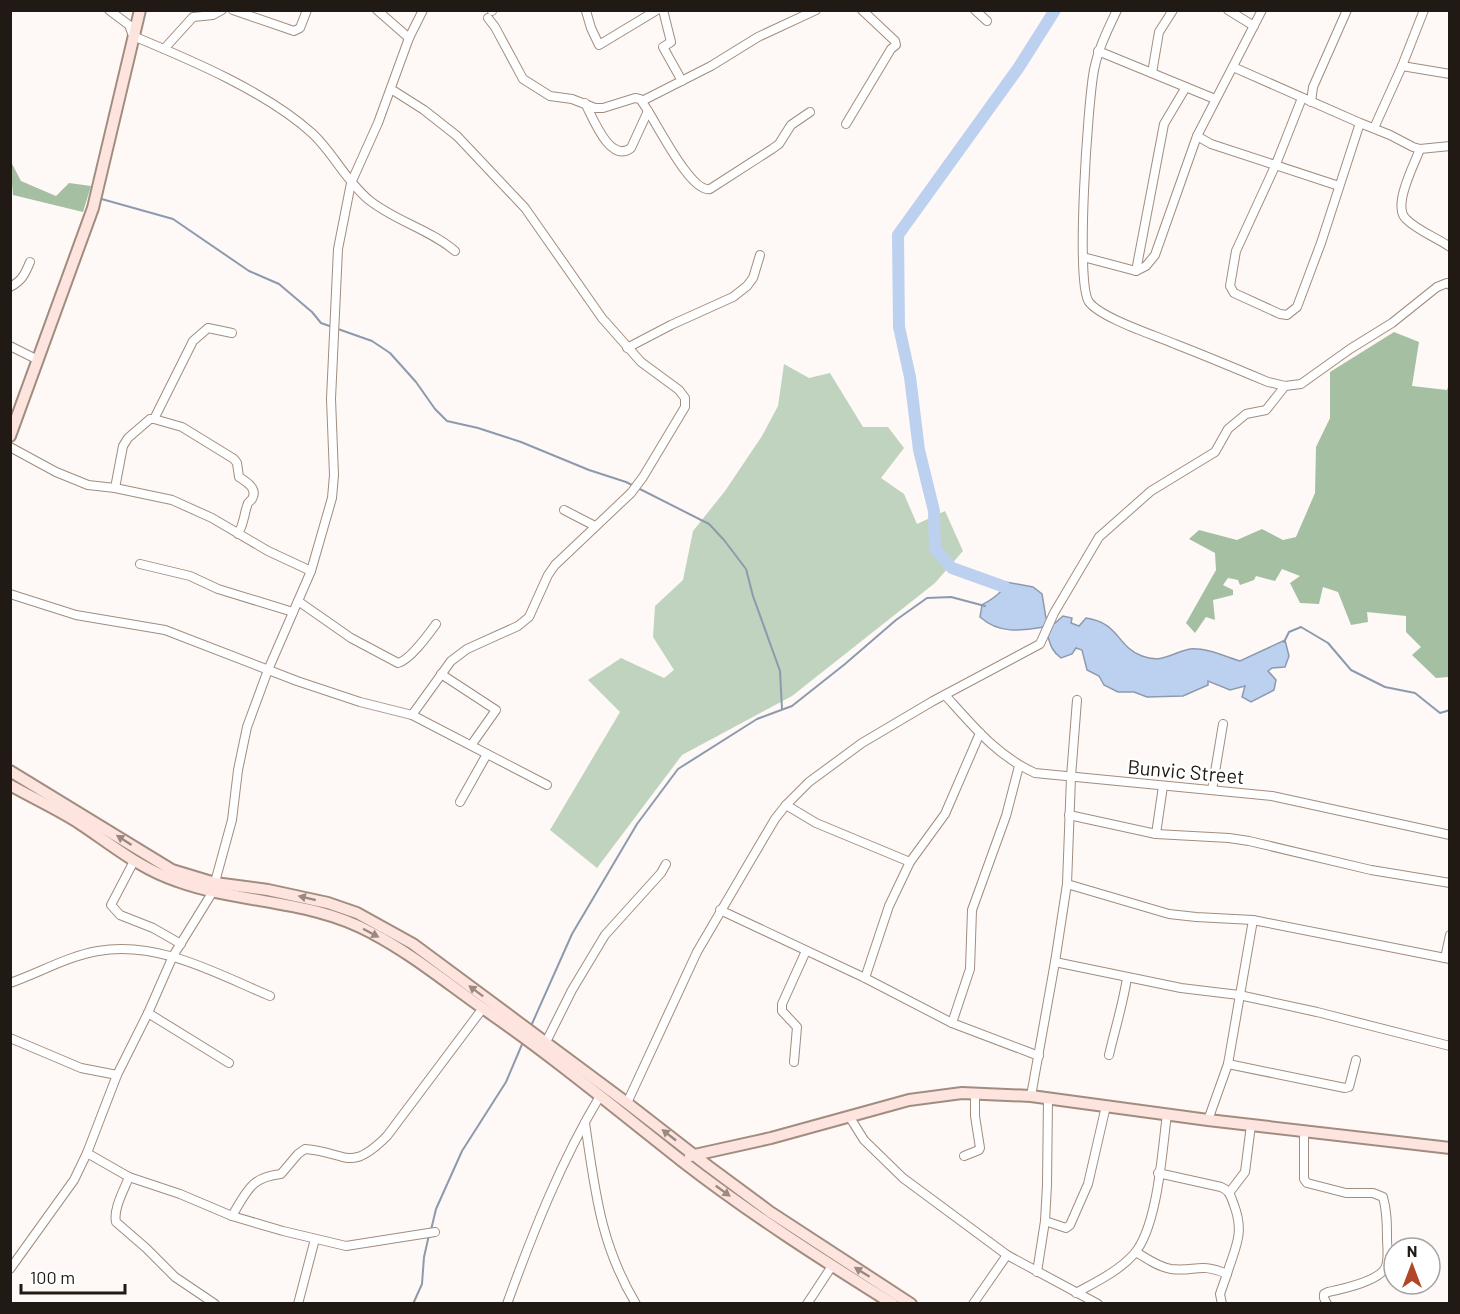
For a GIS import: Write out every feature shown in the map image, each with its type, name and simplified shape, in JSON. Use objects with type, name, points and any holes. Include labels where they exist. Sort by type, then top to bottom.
[{"type":"main road","points":[[10,436],[93,208],[140,10]]},
{"type":"main road","points":[[10,771],[172,870],[214,888],[299,896],[357,913],[413,944],[525,1032],[600,1096],[688,1158],[911,1304]]},
{"type":"main road","points":[[10,785],[75,820],[134,861],[161,876],[310,909],[371,932],[426,966],[483,1008],[546,1042],[627,1103],[688,1158],[771,1226],[893,1304]]},
{"type":"main road","points":[[688,1158],[909,1100],[939,1095],[975,1094],[1031,1096],[1208,1120],[1449,1148]]},
{"type":"street","points":[[109,10],[129,25],[133,36],[257,94],[285,112],[329,151],[351,183],[377,206],[441,239],[455,251]]},
{"type":"street","points":[[164,49],[193,17],[213,15],[222,10]]},
{"type":"street","points":[[233,10],[294,31],[300,28],[308,10]]},
{"type":"street","points":[[377,10],[409,38]]},
{"type":"street","points":[[10,1269],[74,1180],[117,1075],[173,956],[214,888],[232,820],[237,770],[244,736],[268,670],[311,571],[334,486],[331,399],[340,232],[351,183],[391,89],[409,38],[423,10]]},
{"type":"street","points":[[586,11],[598,45],[657,10]]},
{"type":"street","points":[[663,10],[671,42],[663,46],[682,81]]},
{"type":"street","points":[[642,101],[711,66],[758,37],[816,10]]},
{"type":"street","points":[[846,124],[896,45],[895,41],[862,10]]},
{"type":"street","points":[[975,10],[987,21]]},
{"type":"street","points":[[1117,10],[1098,51],[1091,87],[1087,129],[1083,257],[1085,294],[1089,303],[1105,314],[1268,382],[1285,386],[1301,384],[1392,323],[1437,286],[1449,285]]},
{"type":"street","points":[[1152,73],[1159,32],[1173,10]]},
{"type":"street","points":[[1228,10],[1254,26]]},
{"type":"street","points":[[1083,257],[1136,270],[1146,266],[1155,255],[1197,136],[1262,10]]},
{"type":"street","points":[[1311,102],[1313,87],[1347,10]]},
{"type":"street","points":[[1374,128],[1424,10]]},
{"type":"street","points":[[488,18],[523,79],[550,96],[585,103],[595,108],[603,108],[635,98],[642,101],[683,168],[700,188],[705,190],[779,144],[790,125],[810,112]]},
{"type":"street","points":[[1098,51],[1215,99]]},
{"type":"street","points":[[1402,66],[1449,74]]},
{"type":"street","points":[[1233,67],[1420,149],[1449,146]]},
{"type":"street","points":[[1136,270],[1164,124],[1186,87]]},
{"type":"street","points":[[391,89],[424,110],[457,136],[525,208],[602,318],[627,348],[641,362],[679,390],[685,398],[685,407],[644,477],[632,493],[555,565],[529,617],[518,626],[467,649],[451,661],[412,715]]},
{"type":"street","points":[[1302,98],[1276,164],[1236,252],[1230,286],[1234,293],[1280,314],[1287,315],[1298,307],[1360,123]]},
{"type":"street","points":[[585,103],[608,143],[614,150],[620,152],[626,152],[632,148],[648,111]]},
{"type":"street","points":[[1197,136],[1211,144],[1340,186]]},
{"type":"street","points":[[1420,149],[1401,201],[1401,211],[1407,221],[1449,247]]},
{"type":"street","points":[[627,348],[733,297],[753,278],[760,255]]},
{"type":"street","points":[[10,287],[19,282],[30,262]]},
{"type":"street","points":[[154,419],[193,340],[208,328],[232,333]]},
{"type":"street","points":[[10,346],[38,360]]},
{"type":"street","points":[[627,1103],[720,910],[786,804],[809,782],[842,757],[945,695],[1040,644],[1054,613],[1099,537],[1151,491],[1215,452],[1228,429],[1245,414],[1266,410],[1285,386]]},
{"type":"street","points":[[115,488],[123,446],[128,438],[150,419],[182,427],[234,459],[237,463],[239,477],[250,484],[254,492],[253,497],[247,504],[246,518],[238,534]]},
{"type":"street","points":[[10,447],[88,485],[172,500],[212,518],[268,551],[311,571]]},
{"type":"street","points":[[564,510],[595,526]]},
{"type":"street","points":[[141,564],[190,576],[218,589],[293,612]]},
{"type":"street","points":[[10,594],[76,615],[165,630],[268,670],[360,702],[412,715],[472,744],[547,785]]},
{"type":"street","points":[[298,601],[351,638],[398,663],[414,651],[436,624]]},
{"type":"street","points":[[441,674],[496,710],[472,744]]},
{"type":"street","name":"Bunvic Street","points":[[945,695],[980,734],[1003,755],[1035,773],[1293,799],[1449,836]]},
{"type":"street","points":[[1031,1096],[1067,884],[1071,777],[1077,700]]},
{"type":"street","points":[[1212,790],[1223,724]]},
{"type":"street","points":[[865,978],[890,906],[910,862],[945,814],[980,734]]},
{"type":"street","points":[[460,802],[487,754]]},
{"type":"street","points":[[952,1023],[970,969],[972,910],[1006,816],[1019,766]]},
{"type":"street","points":[[1156,834],[1163,786]]},
{"type":"street","points":[[786,804],[816,823],[910,862]]},
{"type":"street","points":[[1069,815],[1156,834],[1229,838],[1371,870],[1449,883]]},
{"type":"street","points":[[134,861],[111,905],[120,915],[153,928],[181,944]]},
{"type":"street","points":[[546,1042],[572,990],[605,935],[661,873],[666,864]]},
{"type":"street","points":[[1067,884],[1169,914],[1253,920],[1447,958],[1449,935]]},
{"type":"street","points":[[720,910],[865,978],[952,1023],[1039,1056]]},
{"type":"street","points":[[1208,1120],[1228,1064],[1253,920]]},
{"type":"street","points":[[10,983],[97,951],[138,951],[173,956],[270,996]]},
{"type":"street","points":[[794,1062],[797,1027],[782,1011],[782,1004],[806,951]]},
{"type":"street","points":[[1055,962],[1127,978],[1239,995],[1317,1012],[1449,1046]]},
{"type":"street","points":[[1109,1055],[1114,1030],[1122,1010],[1127,978]]},
{"type":"street","points":[[232,1216],[254,1182],[266,1176],[281,1174],[305,1149],[352,1159],[376,1146],[387,1136],[483,1008]]},
{"type":"street","points":[[148,1013],[229,1064]]},
{"type":"street","points":[[10,1038],[81,1068],[117,1075]]},
{"type":"street","points":[[1228,1064],[1345,1088],[1349,1087],[1356,1060]]},
{"type":"street","points":[[964,1156],[980,1148],[975,1116],[975,1094]]},
{"type":"street","points":[[507,1304],[556,1180],[600,1096]]},
{"type":"street","points":[[1037,1272],[1045,1221],[1048,1098]]},
{"type":"street","points":[[1045,1221],[1066,1228],[1070,1225],[1089,1184],[1106,1106]]},
{"type":"street","points":[[1082,1292],[1122,1266],[1136,1252],[1154,1206],[1167,1114]]},
{"type":"street","points":[[849,1116],[864,1140],[903,1178],[1007,1255],[1037,1272],[1082,1292],[1098,1304]]},
{"type":"street","points":[[585,1121],[596,1202],[622,1281],[636,1304]]},
{"type":"street","points":[[1229,1192],[1245,1172],[1251,1125]]},
{"type":"street","points":[[1304,1131],[1304,1179],[1307,1183],[1346,1193],[1373,1193],[1383,1197],[1387,1210],[1386,1266],[1373,1279],[1324,1294],[1327,1304]]},
{"type":"street","points":[[87,1153],[129,1177],[180,1194],[232,1216],[315,1239],[346,1246],[435,1232]]},
{"type":"street","points":[[1158,1173],[1221,1187],[1229,1192],[1238,1216],[1240,1232],[1220,1294],[1222,1304]]},
{"type":"street","points":[[129,1177],[117,1209],[116,1222],[175,1277],[215,1304]]},
{"type":"street","points":[[298,1304],[315,1239]]},
{"type":"street","points":[[1136,1252],[1172,1269],[1212,1267],[1227,1274]]},
{"type":"street","points":[[973,1304],[1007,1255]]},
{"type":"street","points":[[807,1304],[832,1266]]},
{"type":"green space","points":[[10,160],[21,181],[56,196],[69,183],[91,186],[83,212],[13,195]]},
{"type":"green space","points":[[1394,332],[1419,342],[1412,386],[1447,390],[1449,384],[1449,677],[1436,678],[1412,655],[1421,647],[1406,632],[1406,616],[1367,612],[1368,622],[1351,625],[1338,592],[1323,587],[1319,604],[1300,603],[1290,583],[1300,576],[1282,569],[1275,581],[1256,576],[1254,580],[1240,585],[1238,580],[1228,578],[1223,585],[1233,590],[1233,595],[1213,600],[1215,620],[1206,617],[1195,633],[1186,623],[1216,570],[1215,553],[1189,539],[1199,530],[1237,540],[1262,529],[1283,540],[1296,537],[1315,493],[1316,447],[1330,418],[1330,372]]},
{"type":"green space","points":[[784,364],[809,378],[830,373],[863,427],[888,427],[904,448],[881,478],[904,494],[917,524],[945,511],[963,551],[935,583],[792,696],[682,755],[597,868],[550,830],[620,712],[588,680],[621,658],[664,678],[674,670],[653,637],[655,606],[683,580],[693,531],[725,491],[762,436],[778,406]]},
{"type":"water","points":[[1006,582],[1033,587],[1042,594],[1046,618],[1055,623],[1063,616],[1072,618],[1071,623],[1079,626],[1086,618],[1097,621],[1112,630],[1134,652],[1149,658],[1162,658],[1184,650],[1196,649],[1240,661],[1285,640],[1289,656],[1285,667],[1272,668],[1268,671],[1276,680],[1274,690],[1251,702],[1242,697],[1245,686],[1230,690],[1208,681],[1208,685],[1183,696],[1147,697],[1134,692],[1118,692],[1104,685],[1099,676],[1087,670],[1082,650],[1076,648],[1072,654],[1061,658],[1052,647],[1044,627],[1002,629],[980,617],[982,605],[1000,593]]},
{"type":"waterway","points":[[1005,587],[952,568],[935,549],[934,511],[919,450],[910,377],[899,327],[898,235],[1019,67],[1055,10]]},
{"type":"waterway","points":[[98,198],[173,219],[249,271],[279,284],[312,312],[321,323],[372,341],[390,353],[447,421],[521,442],[589,470],[626,482],[709,524],[746,569],[753,596],[780,671],[782,709]]},
{"type":"waterway","points":[[531,1026],[572,934],[637,824],[678,769],[757,719],[792,706],[896,620],[927,598],[951,597],[985,606]]},
{"type":"waterway","points":[[1284,642],[1289,632],[1301,627],[1328,643],[1351,670],[1385,687],[1415,693],[1440,713],[1450,710]]},
{"type":"waterway","points":[[431,1230],[436,1209],[462,1151],[506,1082],[523,1042]]},
{"type":"waterway","points":[[413,1304],[422,1284],[424,1257],[429,1235]]}]
